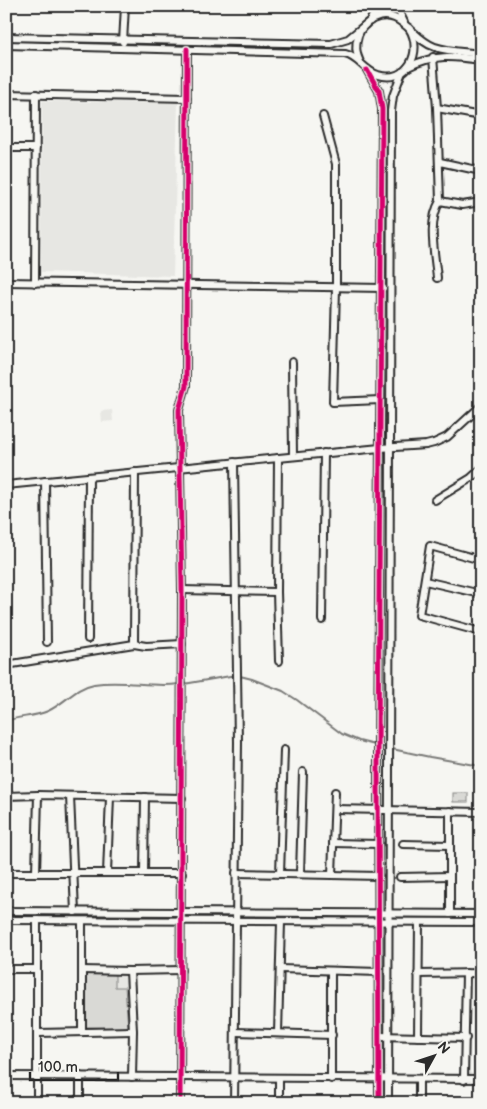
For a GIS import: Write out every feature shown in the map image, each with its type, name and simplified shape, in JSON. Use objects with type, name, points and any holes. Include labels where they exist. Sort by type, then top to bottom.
[{"type":"street","points":[[123,48],[126,6]]},
{"type":"street","points":[[378,6],[358,35],[356,48],[359,60],[379,91],[382,109],[378,730],[379,1103]]},
{"type":"street","points":[[388,1103],[387,913],[391,111],[393,96],[404,70],[414,58],[416,45],[415,39],[396,6]]},
{"type":"street","points":[[6,37],[331,44],[348,40],[367,23],[382,17],[388,17],[394,18],[407,26],[420,39],[434,47],[481,54]]},
{"type":"street","points":[[6,45],[345,54],[353,56],[372,73],[384,76],[396,75],[419,62],[433,57],[481,60]]},
{"type":"street","points":[[180,1103],[182,590],[180,410],[186,386],[187,49]]},
{"type":"street","points":[[433,57],[440,162],[440,201],[435,210],[433,222],[438,278]]},
{"type":"street","points":[[6,94],[187,98]]},
{"type":"street","points":[[35,283],[36,94]]},
{"type":"street","points":[[437,108],[481,116]]},
{"type":"street","points":[[323,116],[336,164],[336,288],[333,402],[380,400]]},
{"type":"street","points":[[6,148],[36,148]]},
{"type":"street","points":[[440,162],[481,171]]},
{"type":"street","points":[[440,201],[462,205],[481,202]]},
{"type":"street","points":[[6,282],[389,288]]},
{"type":"street","points":[[292,362],[293,456]]},
{"type":"street","points":[[6,485],[324,453],[426,445],[447,437],[481,406]]},
{"type":"street","points":[[322,620],[324,453]]},
{"type":"street","points":[[278,458],[277,592],[279,661]]},
{"type":"street","points":[[234,462],[238,742],[234,1103]]},
{"type":"street","points":[[134,472],[134,644]]},
{"type":"street","points":[[435,500],[480,472]]},
{"type":"street","points":[[88,639],[90,477]]},
{"type":"street","points":[[45,481],[47,642]]},
{"type":"street","points":[[481,560],[430,546],[419,615],[481,632]]},
{"type":"street","points":[[425,580],[481,594]]},
{"type":"street","points":[[182,590],[277,592]]},
{"type":"street","points":[[6,666],[134,644],[146,646],[182,644]]},
{"type":"street","points":[[280,874],[284,750]]},
{"type":"street","points":[[300,874],[303,772]]},
{"type":"street","points":[[332,875],[335,792]]},
{"type":"street","points":[[36,873],[38,795]]},
{"type":"street","points":[[6,796],[182,798]]},
{"type":"street","points":[[70,796],[75,912]]},
{"type":"street","points":[[107,873],[110,797]]},
{"type":"street","points":[[144,873],[145,797]]},
{"type":"street","points":[[334,809],[481,812]]},
{"type":"street","points":[[450,811],[450,914]]},
{"type":"street","points":[[333,843],[378,844]]},
{"type":"street","points":[[403,844],[450,845]]},
{"type":"street","points":[[6,873],[182,874]]},
{"type":"street","points":[[236,873],[378,876]]},
{"type":"street","points":[[400,877],[450,876]]},
{"type":"street","points":[[6,912],[181,913],[281,922],[481,922]]},
{"type":"street","points":[[6,920],[181,920],[379,913],[481,914]]},
{"type":"street","points":[[37,1103],[38,920]]},
{"type":"street","points":[[82,921],[82,1032]]},
{"type":"street","points":[[278,1033],[281,922]]},
{"type":"street","points":[[418,1037],[419,922]]},
{"type":"street","points":[[280,968],[379,972]]},
{"type":"street","points":[[6,969],[38,969]]},
{"type":"street","points":[[82,970],[181,970]]},
{"type":"street","points":[[331,970],[331,1079]]},
{"type":"street","points":[[130,971],[133,1032],[132,1077]]},
{"type":"street","points":[[464,1080],[466,973]]},
{"type":"street","points":[[418,974],[481,973]]},
{"type":"street","points":[[38,1034],[133,1032]]},
{"type":"street","points":[[236,1032],[332,1035]]},
{"type":"street","points":[[379,1036],[466,1038]]},
{"type":"street","points":[[6,1076],[481,1079]]},
{"type":"street","points":[[80,1076],[80,1103]]},
{"type":"street","points":[[279,1078],[279,1103]]},
{"type":"street","points":[[419,1079],[419,1103]]},
{"type":"shaded area","points":[[42,101],[178,103],[173,276],[41,272]]},
{"type":"shaded area","points":[[112,410],[113,421],[102,422],[101,411]]},
{"type":"shaded area","points":[[453,793],[468,793],[468,802],[453,802]]},
{"type":"shaded area","points":[[86,974],[115,974],[115,987],[125,987],[128,1028],[86,1027]]},
{"type":"shaded area","points":[[115,974],[125,974],[125,987],[115,987]]},
{"type":"waterway","points":[[184,684],[236,675],[252,679],[283,691],[342,734],[359,741],[387,748]]},
{"type":"waterway","points":[[6,721],[48,711],[81,689],[94,684],[116,682],[158,685],[179,684]]},
{"type":"waterway","points":[[392,749],[481,766]]},
{"type":"cycle path","points":[[180,1103],[182,590],[179,410],[186,386],[187,49]]},
{"type":"cycle path","points":[[367,70],[379,91],[382,109],[378,757],[379,1103]]}]
